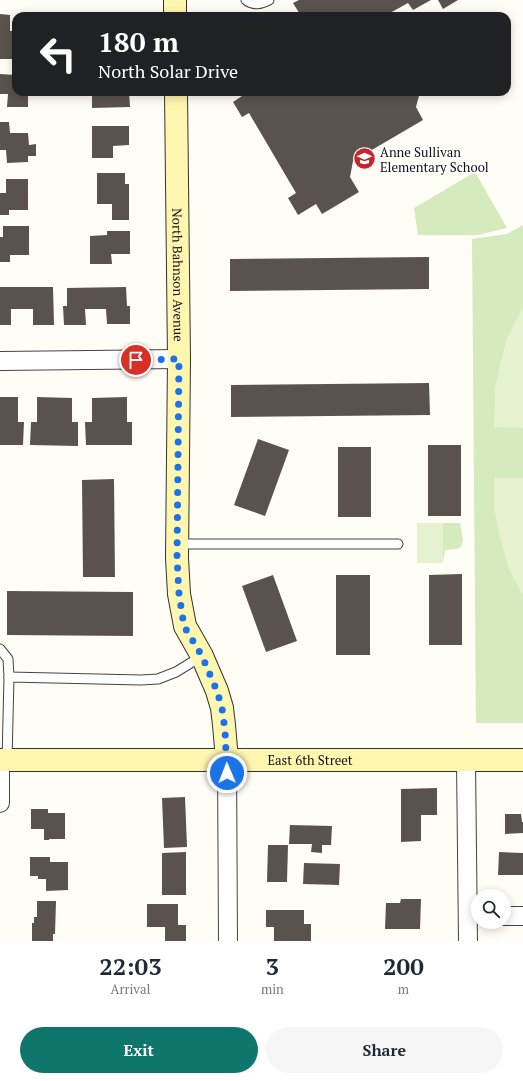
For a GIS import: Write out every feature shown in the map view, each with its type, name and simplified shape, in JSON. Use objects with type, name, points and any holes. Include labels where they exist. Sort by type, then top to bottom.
[{"type":"street","points":[[175,0],[175,12]]},
{"type":"street","name":"North Bahnson Avenue","points":[[176,96],[179,359],[177,544],[179,594],[184,626],[202,656],[217,691],[222,708],[227,760]]},
{"type":"street","points":[[0,361],[179,359]]},
{"type":"street","points":[[0,803],[2,760]]},
{"type":"street","name":"East 6th Street","points":[[2,760],[523,760]]},
{"type":"street","points":[[227,760],[228,941]]},
{"type":"street","points":[[466,760],[472,889]]},
{"type":"street","points":[[511,916],[523,916]]},
{"type":"street","points":[[468,941],[471,926]]},
{"type":"lane","points":[[246,0],[251,4],[262,4],[270,0]]},
{"type":"lane","points":[[177,544],[398,544]]},
{"type":"lane","points":[[0,649],[8,659],[9,678],[2,760]]},
{"type":"lane","points":[[9,678],[158,679],[176,672],[202,656]]},
{"type":"green space","points":[[475,172],[507,228],[478,235],[418,235],[414,208]]},
{"type":"green space","points":[[523,225],[523,723],[476,723],[472,239],[507,234]]},
{"type":"green space","points":[[523,307],[523,428],[494,427],[495,388],[501,361],[507,338]]},
{"type":"green space","points":[[494,478],[523,478],[523,596],[509,569],[500,537],[494,509]]},
{"type":"green space","points":[[417,523],[443,523],[443,563],[417,563]]},
{"type":"green space","points":[[443,523],[460,523],[463,540],[461,547],[457,549],[445,550],[443,563]]},
{"type":"building","points":[[299,0],[431,0],[413,10],[408,3],[392,12],[299,12],[293,3]]},
{"type":"building","points":[[438,0],[458,0],[443,9]]},
{"type":"building","points":[[0,14],[10,15],[10,31],[12,31],[12,59],[0,59]]},
{"type":"building","points":[[0,74],[12,75],[12,96],[28,96],[28,107],[7,107],[8,94],[0,94]]},
{"type":"building","points":[[92,96],[129,96],[130,107],[92,108]]},
{"type":"building","name":"Anne Sullivan Elementary School","points":[[242,96],[419,96],[416,107],[423,120],[353,161],[350,177],[359,192],[322,214],[316,204],[298,215],[288,198],[296,193],[249,113],[242,117],[233,102]]},
{"type":"building","points":[[0,122],[9,122],[10,133],[28,133],[29,145],[36,144],[36,156],[28,156],[28,162],[7,163],[6,150],[0,150]]},
{"type":"building","points":[[92,126],[129,126],[129,145],[113,146],[113,158],[92,158]]},
{"type":"building","points":[[97,173],[125,173],[125,184],[129,184],[129,220],[112,220],[112,204],[97,204]]},
{"type":"building","points":[[6,179],[28,179],[28,210],[9,210],[9,215],[0,215],[0,193],[6,193]]},
{"type":"building","points":[[3,226],[29,226],[29,255],[10,255],[10,262],[0,262],[0,237],[3,237]]},
{"type":"building","points":[[107,231],[130,231],[130,254],[111,254],[112,264],[90,264],[90,236],[107,235]]},
{"type":"building","points":[[429,257],[429,289],[230,291],[230,259]]},
{"type":"building","points":[[0,287],[53,287],[54,325],[33,325],[33,309],[11,309],[11,325],[0,325]]},
{"type":"building","points":[[126,287],[127,306],[130,306],[130,324],[107,324],[106,309],[85,309],[86,325],[64,325],[63,306],[67,306],[67,288]]},
{"type":"building","points":[[429,383],[430,415],[231,417],[231,385]]},
{"type":"building","points":[[0,397],[18,397],[18,422],[24,422],[23,445],[0,445]]},
{"type":"building","points":[[37,397],[72,398],[72,422],[78,422],[78,446],[30,445],[31,422],[37,422]]},
{"type":"building","points":[[127,397],[127,422],[132,422],[132,445],[86,445],[85,422],[92,422],[92,398]]},
{"type":"building","points":[[258,439],[289,450],[265,516],[234,505]]},
{"type":"building","points":[[428,445],[461,445],[461,516],[428,516]]},
{"type":"building","points":[[338,447],[371,447],[371,517],[338,517]]},
{"type":"building","points":[[114,479],[115,577],[83,577],[82,480]]},
{"type":"building","points":[[462,574],[462,645],[429,645],[429,575]]},
{"type":"building","points":[[273,575],[297,641],[266,652],[242,586]]},
{"type":"building","points":[[336,575],[370,575],[370,655],[336,655]]},
{"type":"building","points":[[7,591],[133,592],[133,636],[7,635]]},
{"type":"building","points":[[437,788],[437,815],[421,815],[421,841],[401,842],[401,789]]},
{"type":"building","points":[[185,797],[187,847],[164,848],[162,798]]},
{"type":"building","points":[[31,809],[48,809],[48,813],[65,813],[65,839],[44,840],[44,829],[31,829]]},
{"type":"building","points":[[505,814],[521,814],[523,833],[505,834]]},
{"type":"building","points":[[290,825],[332,826],[331,845],[322,845],[322,853],[311,852],[312,844],[289,844]]},
{"type":"building","points":[[268,845],[288,845],[287,882],[267,882]]},
{"type":"building","points":[[186,852],[186,895],[162,895],[162,853]]},
{"type":"building","points":[[499,852],[523,853],[523,875],[498,875]]},
{"type":"building","points":[[30,857],[50,857],[50,862],[68,862],[68,890],[46,891],[46,879],[38,879],[38,876],[30,876]]},
{"type":"building","points":[[304,863],[340,864],[339,885],[303,884]]},
{"type":"building","points":[[401,899],[421,899],[420,929],[385,929],[386,903],[400,903]]},
{"type":"building","points":[[37,901],[56,901],[55,934],[53,934],[53,941],[32,941],[32,923],[34,923],[34,917],[37,917]]},
{"type":"building","points":[[147,904],[178,904],[178,925],[186,925],[186,941],[165,941],[165,927],[147,927]]},
{"type":"building","points":[[266,910],[304,910],[304,924],[311,924],[311,941],[274,941],[274,927],[266,927]]},
{"type":"place","name":"Anne Sullivan Elementary School","points":[[364,159]]},
{"type":"route","points":[[136,360],[179,359],[177,558],[179,594],[184,626],[202,656],[217,691],[222,708],[225,730],[227,773]]}]
